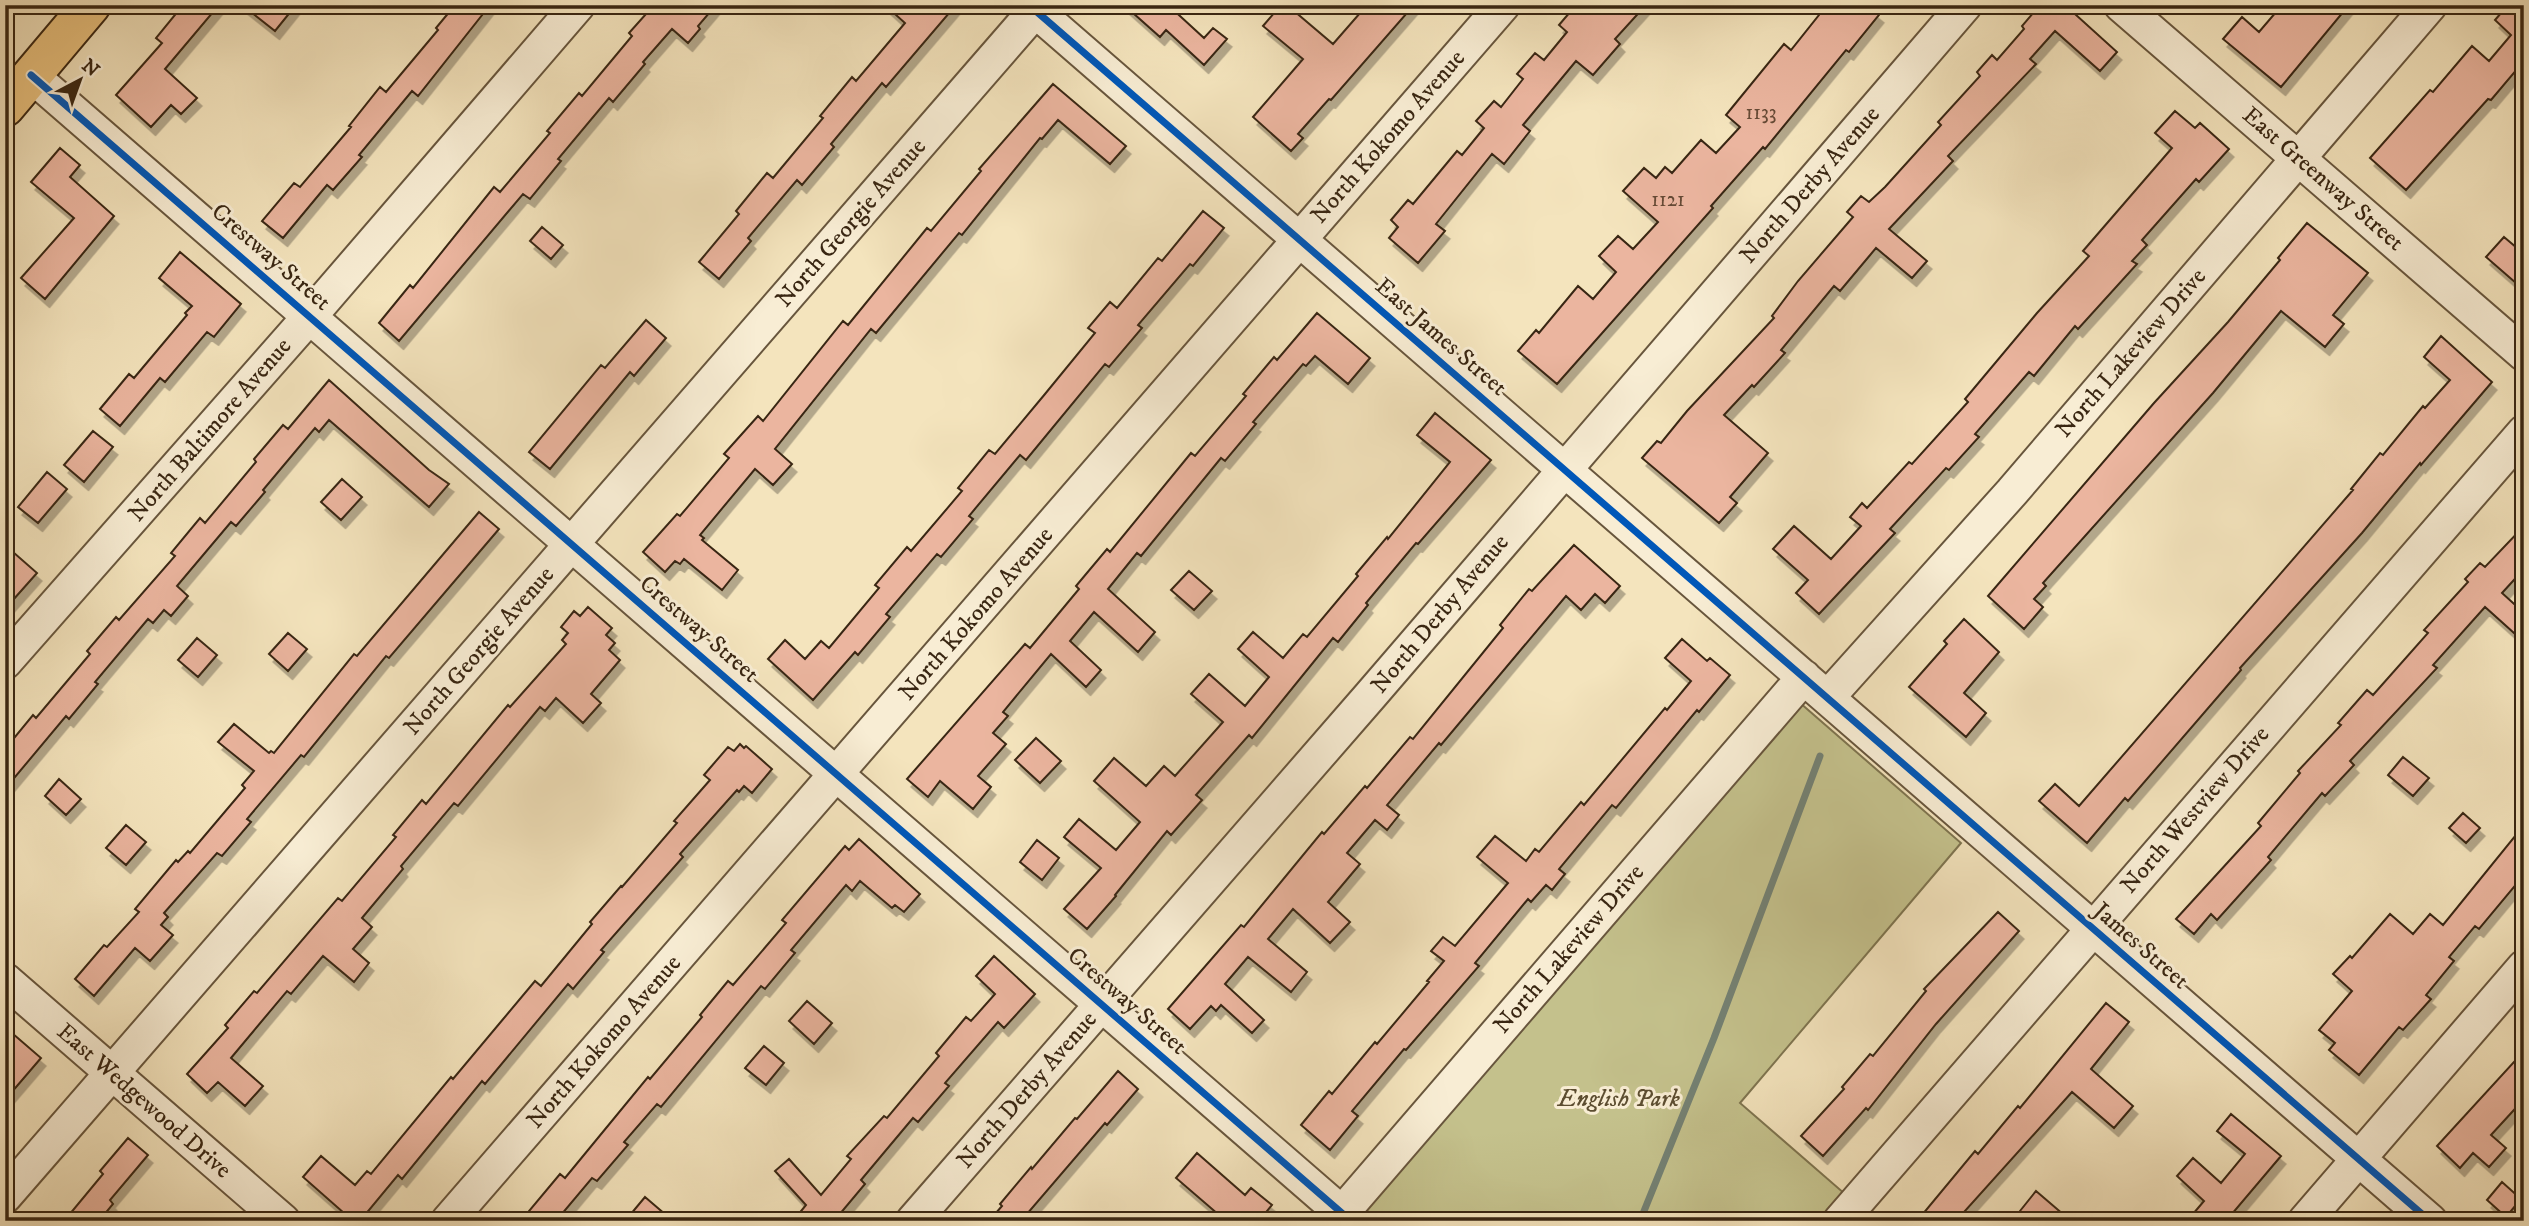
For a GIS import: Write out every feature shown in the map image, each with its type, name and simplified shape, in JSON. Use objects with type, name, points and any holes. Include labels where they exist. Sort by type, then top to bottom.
[{"type":"main road","points":[[5,107],[91,5]]},
{"type":"street","name":"North Baltimore Avenue","points":[[5,662],[310,316],[578,5]]},
{"type":"street","name":"North Kokomo Avenue","points":[[448,1221],[1503,5]]},
{"type":"street","name":"North Derby Avenue","points":[[913,1221],[1965,5]]},
{"type":"street","name":"East Greenway Street","points":[[2121,5],[2524,354]]},
{"type":"street","name":"North Lakeview Drive","points":[[1343,1218],[1816,687],[2012,492],[2430,5]]},
{"type":"street","name":"East James Street","points":[[1035,7],[1299,240],[1816,687]]},
{"type":"street","name":"North Georgie Avenue","points":[[5,1196],[573,544],[1035,7]]},
{"type":"street","name":"Crestway Street","points":[[31,75],[573,544],[1343,1218]]},
{"type":"street","name":"North Westview Drive","points":[[1840,1221],[2524,432]]},
{"type":"street","name":"James Street","points":[[1816,687],[2091,929],[2430,1221]]},
{"type":"street","points":[[2305,1221],[2524,967]]},
{"type":"street","name":"East Wedgewood Drive","points":[[5,980],[283,1221]]},
{"type":"green space","name":"English Park","points":[[1799,702],[1961,843],[1740,1103],[1845,1194],[1822,1221],[1378,1221],[1366,1210]]},
{"type":"building","points":[[183,5],[219,5],[165,69],[197,98],[181,114],[171,105],[151,127],[116,95],[162,43],[156,38]]},
{"type":"building","points":[[242,5],[296,5],[275,31]]},
{"type":"building","points":[[455,5],[490,5],[418,96],[412,91],[359,155],[362,157],[333,190],[327,185],[283,238],[262,221],[294,183],[300,187],[351,127],[349,126],[380,87],[386,92],[438,30],[436,28]]},
{"type":"building","points":[[654,5],[716,5],[688,43],[672,29],[613,102],[609,98],[558,159],[561,161],[530,199],[523,194],[399,341],[379,323],[410,285],[413,288],[494,187],[500,192],[550,133],[547,131],[579,93],[582,96],[632,36],[629,33]]},
{"type":"building","points":[[885,5],[956,5],[886,87],[882,83],[831,144],[834,147],[802,185],[797,180],[748,238],[751,241],[719,279],[699,262],[739,214],[736,211],[767,173],[773,178],[823,118],[820,116],[852,77],[856,81],[905,23]]},
{"type":"building","points":[[1124,5],[1168,5],[1204,38],[1213,28],[1227,39],[1204,65],[1166,30],[1160,37]]},
{"type":"building","points":[[1281,5],[1287,5],[1333,44],[1367,5],[1414,5],[1298,134],[1303,138],[1291,151],[1253,117],[1303,59],[1263,26]]},
{"type":"building","points":[[1576,5],[1646,5],[1615,39],[1620,44],[1593,75],[1576,61],[1523,125],[1530,131],[1504,164],[1492,154],[1436,224],[1445,231],[1418,263],[1389,238],[1398,227],[1391,220],[1408,200],[1413,204],[1457,151],[1462,155],[1484,128],[1476,121],[1494,101],[1501,107],[1523,79],[1517,74],[1535,53],[1544,60],[1567,32],[1559,25]]},
{"type":"building","points":[[1827,5],[1867,5],[1879,15],[1849,52],[1846,50],[1765,149],[1763,147],[1711,206],[1713,208],[1557,384],[1518,351],[1536,330],[1539,333],[1578,286],[1593,299],[1616,272],[1599,256],[1618,236],[1633,249],[1658,222],[1623,191],[1644,168],[1656,178],[1665,167],[1672,173],[1701,140],[1716,153],[1740,127],[1726,115],[1784,44],[1791,50]]},
{"type":"building","points":[[2040,5],[2065,5],[2117,52],[2100,71],[2055,31],[2030,59],[2036,64],[1948,156],[1953,161],[1889,229],[1927,261],[1912,278],[1876,248],[1840,291],[1834,286],[1781,350],[1785,353],[1724,415],[1768,453],[1730,497],[1737,503],[1719,523],[1642,458],[1657,441],[1661,443],[1687,411],[1774,318],[1772,316],[1798,281],[1853,217],[1847,212],[1861,196],[1869,202],[1885,187],[1941,125],[1938,122],[1980,76],[1977,72],[1992,55],[1997,60],[2024,29],[2022,26]]},
{"type":"building","points":[[2282,5],[2349,5],[2281,87],[2223,39],[2242,17],[2259,32]]},
{"type":"building","points":[[2508,5],[2524,5],[2524,61],[2406,190],[2370,158],[2430,90],[2433,92],[2472,46],[2489,61],[2511,35],[2495,20]]},
{"type":"building","points":[[1053,84],[1126,146],[1110,164],[1058,120],[876,333],[871,329],[775,449],[792,464],[773,485],[755,469],[700,535],[704,538],[702,540],[738,570],[722,590],[684,559],[680,564],[675,561],[665,572],[643,552],[677,514],[680,516],[729,458],[724,454],[758,416],[763,421],[843,321],[848,325],[927,228],[931,231],[981,171],[979,169]]},
{"type":"building","points":[[2175,111],[2195,128],[2200,123],[2229,149],[2199,182],[2196,179],[2142,240],[2147,245],[2132,261],[2137,264],[2078,329],[2075,326],[2034,376],[2029,372],[1975,434],[1979,437],[1949,470],[1946,468],[1890,529],[1895,533],[1819,614],[1796,593],[1808,580],[1773,549],[1794,526],[1831,559],[1861,526],[1850,517],[1862,503],[1867,508],[1909,462],[1912,464],[1968,402],[1965,399],[2089,256],[2083,251],[2172,148],[2155,133]]},
{"type":"building","points":[[60,148],[80,165],[70,177],[114,216],[45,299],[21,278],[74,218],[31,182]]},
{"type":"building","points":[[1203,211],[1224,228],[1138,325],[1142,328],[1109,367],[1105,364],[1026,460],[1020,455],[969,516],[973,519],[941,557],[937,554],[886,614],[890,617],[858,655],[855,652],[813,700],[768,659],[785,640],[805,659],[821,641],[829,648],[879,588],[875,585],[907,547],[911,551],[962,491],[958,488],[989,450],[995,454],[1095,333],[1088,328],[1110,302],[1117,308],[1158,258],[1162,261]]},
{"type":"building","points":[[2307,223],[2368,273],[2333,315],[2344,324],[2325,347],[2281,311],[2213,393],[2043,583],[2046,586],[2034,599],[2043,607],[2024,629],[1988,596],[2154,403],[2228,322]]},
{"type":"building","points":[[542,227],[563,245],[551,259],[530,241]]},
{"type":"building","points":[[2504,237],[2524,254],[2524,290],[2486,257]]},
{"type":"building","points":[[180,252],[241,304],[214,337],[207,332],[165,382],[160,378],[120,426],[100,409],[129,374],[134,378],[192,306],[159,278]]},
{"type":"building","points":[[1317,313],[1370,358],[1348,384],[1315,356],[1306,366],[1303,364],[1253,422],[1256,424],[1225,461],[1221,458],[1141,556],[1137,553],[1108,589],[1155,632],[1138,652],[1094,612],[1070,641],[1101,670],[1086,687],[1051,654],[1003,712],[1008,716],[993,733],[1006,744],[978,776],[991,787],[973,809],[940,781],[928,797],[907,779],[1025,644],[1030,648],[1079,589],[1076,586],[1107,549],[1110,552],[1191,453],[1195,456],[1246,396],[1243,394],[1274,357],[1277,360]]},
{"type":"building","points":[[646,320],[666,338],[634,376],[630,372],[550,469],[529,452],[601,365],[605,368]]},
{"type":"building","points":[[2441,336],[2492,382],[2362,533],[2240,668],[2128,801],[2125,798],[2087,843],[2039,801],[2055,784],[2079,806],[2353,490],[2351,489],[2380,453],[2383,455],[2423,406],[2425,408],[2450,380],[2424,357]]},
{"type":"building","points":[[329,380],[429,470],[449,484],[429,507],[329,420],[319,432],[315,428],[236,526],[231,522],[177,586],[188,596],[171,616],[164,610],[153,623],[148,619],[95,682],[98,684],[69,719],[66,716],[5,789],[5,749],[33,715],[36,718],[90,654],[87,651],[116,617],[119,620],[175,556],[171,553],[200,518],[205,523],[283,425],[288,429]]},
{"type":"building","points":[[1435,413],[1491,460],[1418,544],[1416,543],[1366,603],[1368,605],[1338,642],[1333,638],[1252,738],[1249,735],[1196,795],[1202,800],[1171,835],[1167,831],[1087,929],[1064,909],[1101,868],[1064,837],[1079,819],[1116,850],[1140,822],[1094,781],[1114,758],[1146,786],[1164,766],[1175,776],[1223,722],[1191,694],[1209,674],[1245,706],[1269,677],[1238,649],[1253,632],[1283,658],[1303,634],[1307,637],[1450,462],[1417,435]]},
{"type":"building","points":[[93,431],[113,447],[84,482],[64,465]]},
{"type":"building","points":[[47,472],[67,489],[38,523],[18,507]]},
{"type":"building","points":[[342,479],[362,497],[341,520],[321,502]]},
{"type":"building","points":[[479,512],[499,529],[389,658],[386,656],[304,757],[301,755],[247,819],[251,822],[222,856],[217,853],[164,913],[168,917],[161,925],[173,935],[150,961],[135,948],[94,996],[75,979],[104,945],[107,947],[139,912],[135,909],[176,860],[178,862],[188,851],[190,853],[245,788],[242,785],[254,771],[218,742],[234,724],[269,753],[274,753],[354,654],[357,656]]},
{"type":"building","points":[[2524,526],[2524,569],[2502,593],[2524,613],[2524,642],[2485,607],[2433,665],[2437,668],[2350,761],[2354,765],[2325,796],[2322,793],[2268,857],[2271,860],[2217,920],[2211,914],[2194,934],[2176,919],[2261,826],[2258,823],[2300,773],[2298,771],[2341,725],[2338,723],[2367,690],[2373,695],[2428,633],[2424,630],[2468,582],[2465,579],[2480,563],[2485,567]]},
{"type":"building","points":[[5,545],[37,573],[5,609]]},
{"type":"building","points":[[1574,545],[1620,586],[1605,603],[1595,594],[1581,610],[1566,596],[1387,805],[1399,815],[1387,830],[1375,820],[1347,853],[1360,864],[1328,902],[1350,922],[1330,943],[1293,909],[1268,939],[1307,972],[1291,992],[1248,957],[1225,984],[1264,1020],[1252,1033],[1221,1005],[1216,1011],[1211,1006],[1190,1029],[1168,1009],[1241,925],[1244,927],[1322,832],[1324,834],[1365,786],[1367,788],[1410,737],[1413,739],[1503,628],[1500,625],[1529,589],[1532,591]]},
{"type":"building","points":[[1189,571],[1212,591],[1194,610],[1171,590]]},
{"type":"building","points":[[588,607],[612,628],[606,635],[615,643],[609,650],[620,660],[591,694],[601,703],[583,723],[556,698],[545,711],[540,707],[458,806],[454,803],[362,918],[372,927],[353,949],[369,963],[354,982],[323,956],[291,994],[287,991],[231,1058],[263,1086],[245,1106],[218,1082],[207,1093],[187,1074],[228,1028],[225,1025],[254,991],[257,993],[338,898],[342,901],[396,837],[393,835],[422,800],[426,804],[508,705],[510,707],[566,644],[562,640],[568,633],[561,627],[574,611],[580,616]]},
{"type":"building","points":[[1964,619],[1999,652],[1964,693],[1986,713],[1966,737],[1909,687],[1947,644],[1944,641]]},
{"type":"building","points":[[288,633],[307,649],[288,671],[269,654]]},
{"type":"building","points":[[197,638],[217,655],[198,677],[178,660]]},
{"type":"building","points":[[1682,639],[1707,661],[1710,658],[1730,675],[1699,712],[1697,710],[1616,808],[1612,805],[1559,869],[1565,874],[1552,890],[1546,885],[1531,902],[1528,899],[1475,963],[1479,966],[1352,1111],[1358,1116],[1330,1150],[1301,1125],[1329,1091],[1332,1094],[1375,1042],[1377,1044],[1429,982],[1427,981],[1444,961],[1431,951],[1443,937],[1455,946],[1508,883],[1477,857],[1495,836],[1526,861],[1535,849],[1539,852],[1581,802],[1584,805],[1691,681],[1665,658]]},
{"type":"building","points":[[1036,738],[1061,761],[1040,783],[1015,760]]},
{"type":"building","points":[[740,744],[744,748],[746,746],[772,769],[752,793],[744,786],[739,792],[737,790],[680,854],[683,857],[601,950],[604,952],[573,989],[568,984],[485,1084],[482,1081],[402,1179],[398,1175],[360,1221],[353,1221],[303,1177],[321,1156],[355,1185],[367,1171],[371,1174],[535,981],[541,986],[592,924],[590,922],[677,823],[674,821],[710,780],[704,775],[728,747],[734,751]]},
{"type":"building","points":[[2403,757],[2429,778],[2413,796],[2388,775]]},
{"type":"building","points":[[59,779],[81,799],[66,815],[45,796]]},
{"type":"building","points":[[2463,813],[2480,828],[2466,843],[2449,828]]},
{"type":"building","points":[[126,825],[146,842],[126,865],[106,848]]},
{"type":"building","points":[[2524,825],[2524,875],[2479,929],[2475,926],[2449,957],[2454,961],[2426,995],[2431,999],[2403,1030],[2399,1027],[2359,1075],[2329,1050],[2335,1043],[2319,1030],[2352,991],[2333,974],[2350,956],[2352,958],[2390,914],[2413,934],[2430,914],[2443,925]]},
{"type":"building","points":[[859,839],[920,894],[904,912],[895,905],[892,908],[860,881],[852,891],[846,885],[791,950],[795,953],[765,989],[761,986],[661,1107],[657,1104],[624,1142],[628,1145],[597,1181],[592,1178],[556,1221],[542,1221],[529,1211],[560,1174],[565,1178],[648,1077],[650,1079],[702,1017],[700,1015],[728,981],[733,985],[786,923],[782,920],[845,846],[849,850]]},
{"type":"building","points":[[1037,840],[1059,858],[1042,880],[1020,862]]},
{"type":"building","points":[[1998,912],[2019,931],[1936,1024],[1868,1110],[1866,1108],[1823,1156],[1801,1136],[1844,1089],[1842,1087],[1870,1054],[1873,1056],[1926,991],[1924,989]]},
{"type":"building","points":[[994,956],[1035,994],[1004,1028],[998,1022],[945,1083],[949,1086],[918,1122],[913,1118],[861,1180],[865,1184],[834,1221],[793,1221],[806,1205],[775,1171],[789,1159],[821,1195],[851,1159],[847,1156],[884,1116],[887,1118],[939,1056],[936,1053],[966,1017],[971,1021],[995,994],[976,976]]},
{"type":"building","points":[[807,1001],[832,1023],[814,1044],[789,1021]]},
{"type":"building","points":[[2106,1003],[2129,1022],[2091,1069],[2133,1106],[2114,1128],[2072,1092],[1956,1221],[1917,1221],[1975,1151],[1978,1154],[2018,1106],[2020,1108]]},
{"type":"building","points":[[5,1027],[41,1058],[5,1100]]},
{"type":"building","points":[[764,1046],[784,1063],[766,1085],[745,1068]]},
{"type":"building","points":[[2524,1051],[2524,1099],[2491,1135],[2506,1148],[2489,1167],[2473,1153],[2460,1168],[2437,1146]]},
{"type":"building","points":[[1118,1071],[1138,1089],[1107,1125],[1105,1123],[1021,1221],[989,1221],[1031,1167],[1032,1169]]},
{"type":"building","points":[[2231,1114],[2281,1156],[2226,1221],[2187,1221],[2204,1201],[2177,1176],[2193,1158],[2221,1183],[2245,1154],[2217,1131]]},
{"type":"building","points":[[128,1138],[148,1155],[110,1200],[113,1204],[99,1221],[64,1221],[103,1174],[100,1171]]},
{"type":"building","points":[[1197,1153],[1245,1195],[1251,1188],[1272,1205],[1259,1221],[1226,1221],[1176,1178]]},
{"type":"building","points":[[2502,1182],[2521,1199],[2506,1217],[2487,1200]]},
{"type":"building","points":[[2036,1191],[2071,1221],[2032,1221],[2020,1211]]},
{"type":"building","points":[[645,1197],[673,1221],[625,1221]]},
{"type":"waterway","points":[[1640,1221],[1714,1038],[1820,756]]},
{"type":"cycle path","points":[[1029,5],[2430,1221]]},
{"type":"cycle path","points":[[31,75],[1351,1221]]}]
